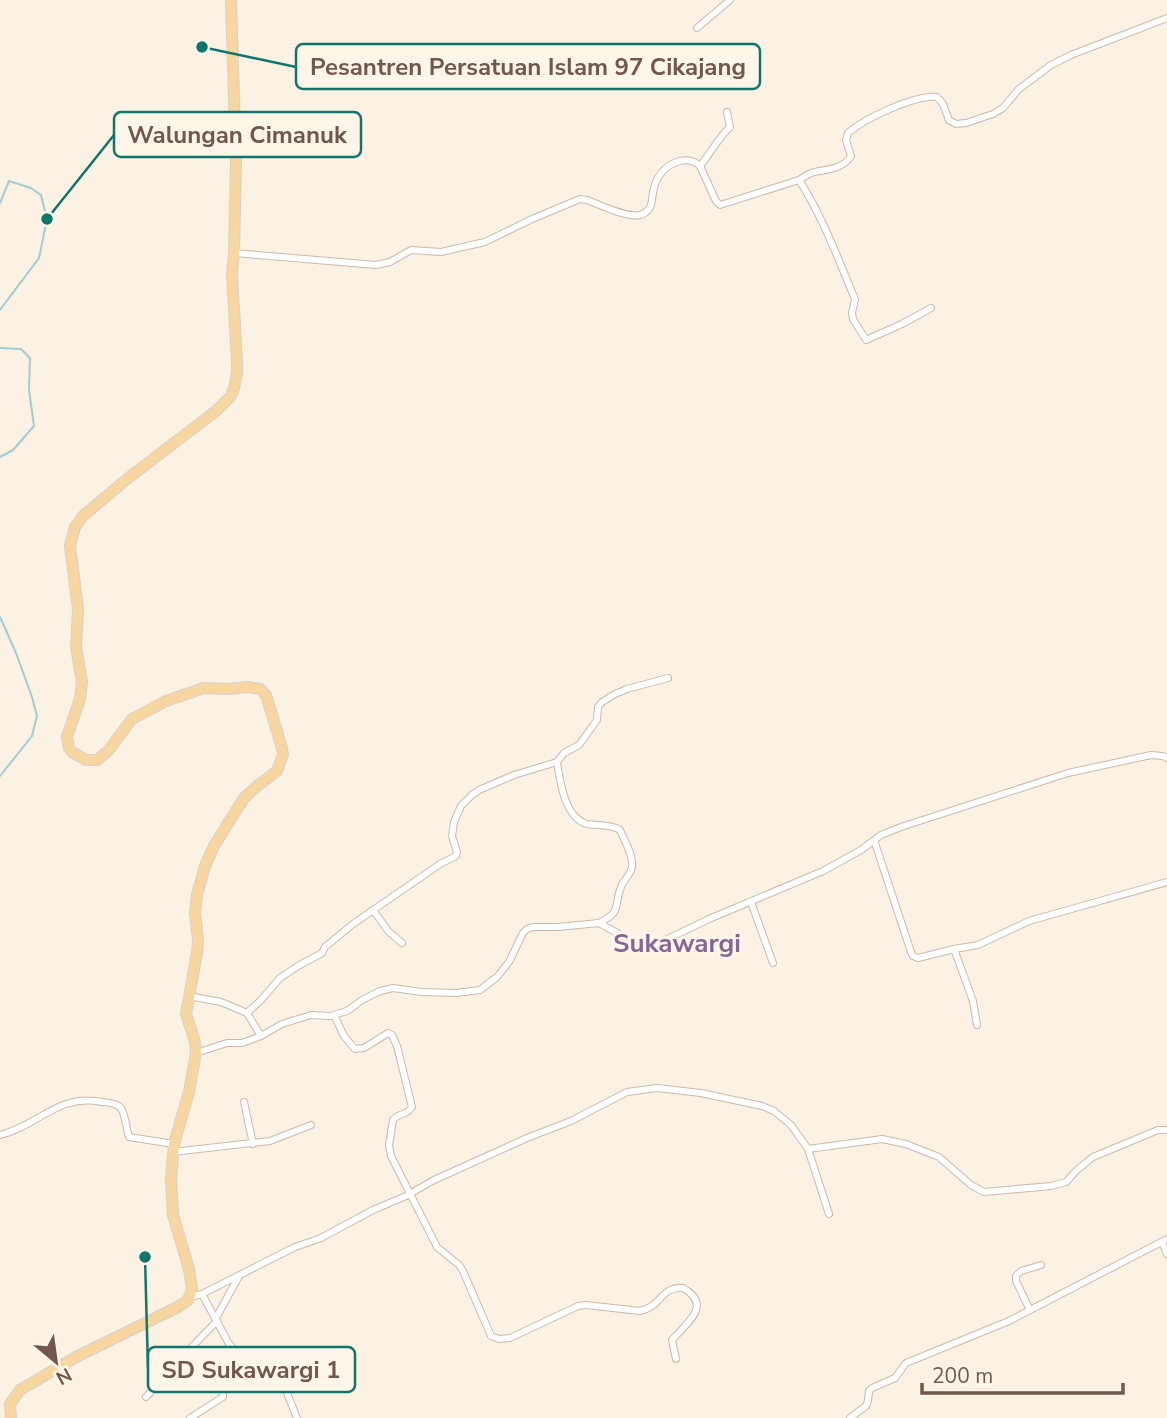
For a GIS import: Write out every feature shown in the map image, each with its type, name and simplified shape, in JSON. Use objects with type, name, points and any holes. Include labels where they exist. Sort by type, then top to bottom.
[{"type":"main road","points":[[11,1418],[5,1406],[20,1390],[76,1357],[178,1307],[190,1297],[192,1278],[173,1215],[171,1198],[174,1148],[196,1053],[186,1014],[198,940],[195,913],[197,895],[214,846],[244,798],[280,766],[283,755],[267,695],[254,688],[204,688],[166,701],[132,719],[108,751],[97,760],[81,758],[72,752],[67,743],[68,731],[80,699],[82,682],[75,642],[78,609],[70,546],[73,532],[83,516],[98,503],[216,411],[231,396],[237,372],[232,274],[236,163],[231,0]]},
{"type":"street","points":[[698,28],[730,0]]},
{"type":"street","points":[[234,253],[373,265],[382,264],[411,250],[441,252],[485,242],[580,199],[630,215],[640,215],[651,207],[653,187],[658,176],[679,161],[687,160],[700,166],[720,205],[799,180],[813,172],[832,169],[846,162],[851,151],[846,140],[848,133],[883,112],[937,97],[949,120],[956,124],[966,124],[1003,108],[1019,89],[1051,65],[1167,18]]},
{"type":"street","points":[[700,166],[720,136],[730,127],[727,112]]},
{"type":"street","points":[[799,180],[812,201],[850,286],[855,299],[853,318],[866,340],[931,308]]},
{"type":"street","points":[[247,1013],[280,978],[298,965],[323,953],[325,947],[334,939],[440,864],[456,856],[452,836],[454,822],[461,806],[472,795],[514,775],[557,762],[564,753],[579,745],[597,720],[598,707],[602,702],[627,689],[668,678]]},
{"type":"street","points":[[599,923],[643,947],[653,946],[709,919],[823,872],[881,835],[901,827],[1068,773],[1150,755],[1167,758]]},
{"type":"street","points":[[196,1053],[227,1043],[242,1043],[282,1024],[311,1015],[346,1011],[380,991],[393,988],[456,993],[480,990],[489,985],[509,962],[527,929],[599,923],[610,918],[615,912],[624,879],[631,872],[632,861],[620,830],[585,823],[573,814],[561,784],[557,762]]},
{"type":"street","points":[[874,840],[913,956],[922,958],[978,945],[1029,921],[1167,882]]},
{"type":"street","points":[[751,902],[773,963]]},
{"type":"street","points":[[373,911],[389,933],[402,943]]},
{"type":"street","points":[[954,949],[973,1000],[977,1025]]},
{"type":"street","points":[[189,996],[221,1002],[247,1013],[261,1036]]},
{"type":"street","points":[[334,1014],[344,1036],[355,1049],[364,1048],[390,1033],[397,1046],[412,1107],[410,1111],[394,1118],[389,1150],[437,1247],[463,1271],[488,1331],[494,1338],[516,1336],[578,1306],[640,1311],[648,1309],[670,1289],[682,1287],[693,1296],[697,1305],[693,1316],[671,1340],[676,1359]]},
{"type":"street","points":[[190,1297],[202,1294],[295,1247],[321,1238],[482,1158],[571,1121],[627,1092],[657,1087],[762,1105],[774,1111],[791,1125],[808,1149],[829,1214]]},
{"type":"street","points":[[0,1135],[20,1129],[70,1102],[95,1100],[119,1106],[129,1136],[174,1148],[278,1139],[311,1125]]},
{"type":"street","points":[[244,1102],[253,1143]]},
{"type":"street","points":[[808,1149],[882,1139],[906,1143],[939,1157],[971,1185],[984,1192],[1051,1186],[1066,1182],[1093,1157],[1158,1130],[1167,1130]]},
{"type":"street","points":[[850,1418],[866,1406],[872,1388],[895,1378],[906,1363],[1009,1321],[1164,1240],[1167,1254]]},
{"type":"street","points":[[1030,1310],[1016,1282],[1016,1276],[1021,1271],[1041,1265]]},
{"type":"street","points":[[146,1397],[216,1320],[240,1274]]},
{"type":"street","points":[[202,1294],[228,1342],[249,1362],[253,1378],[263,1384],[282,1381],[297,1418]]},
{"type":"street","points":[[195,1417],[224,1395],[222,1365],[233,1349]]},
{"type":"waterway","points":[[0,203],[9,181],[31,188],[41,195],[47,219],[39,258],[0,310]]},
{"type":"waterway","points":[[0,348],[21,349],[30,358],[29,390],[34,426],[13,450],[0,457]]},
{"type":"waterway","points":[[0,617],[16,653],[37,716],[32,736],[0,776]]},
{"type":"place","name":"Pesantren Persatuan Islam 97 Cikajang","points":[[202,47]]},
{"type":"place","name":"Walungan Cimanuk","points":[[47,219]]},
{"type":"place","name":"SD Sukawargi 1","points":[[145,1257]]},
{"type":"district","name":"Sukawargi","points":[[677,943]]}]
